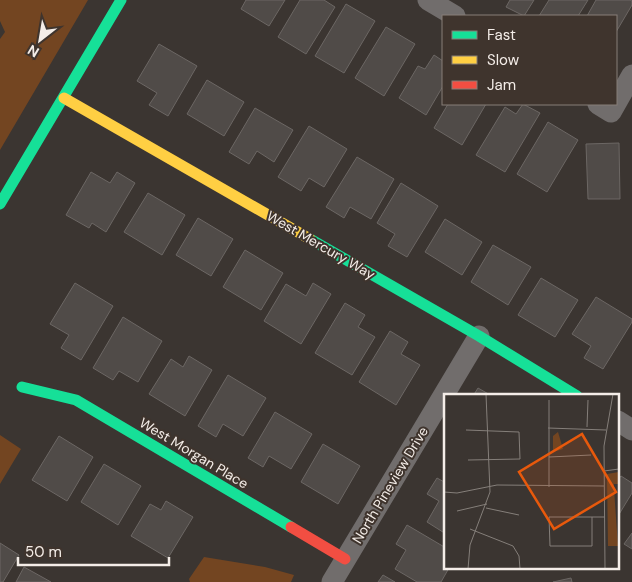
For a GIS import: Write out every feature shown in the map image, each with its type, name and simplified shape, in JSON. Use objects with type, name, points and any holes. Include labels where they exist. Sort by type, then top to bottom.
[{"type":"street","points":[[0,204],[121,0]]},
{"type":"street","points":[[428,0],[452,15]]},
{"type":"street","points":[[617,93],[632,75]]},
{"type":"street","name":"West Mercury Way","points":[[64,98],[479,336],[574,394]]},
{"type":"street","name":"North Pineview Drive","points":[[444,394],[479,336]]},
{"type":"street","name":"West Morgan Place","points":[[22,387],[76,400],[345,559]]},
{"type":"street","name":"North Pineview Drive","points":[[332,582],[444,394]]},
{"type":"street","points":[[620,422],[632,430]]},
{"type":"shaded area","points":[[0,0],[88,0],[0,150],[0,39],[5,32],[0,21]]},
{"type":"shaded area","points":[[0,435],[21,449],[0,484]]},
{"type":"shaded area","points":[[204,557],[265,567],[294,575],[291,582],[190,582],[189,579]]},
{"type":"building","points":[[246,0],[285,0],[269,26],[241,9]]},
{"type":"building","points":[[300,0],[324,0],[335,7],[306,54],[278,37]]},
{"type":"building","points":[[510,0],[534,0],[525,15],[506,7]]},
{"type":"building","points":[[549,0],[588,0],[579,15],[540,15]]},
{"type":"building","points":[[596,0],[632,1],[632,5],[617,30],[617,15],[588,15]]},
{"type":"building","points":[[346,4],[375,21],[344,73],[315,56]]},
{"type":"building","points":[[386,27],[415,44],[384,96],[355,78]]},
{"type":"building","points":[[159,44],[197,66],[168,116],[149,105],[157,93],[137,81]]},
{"type":"building","points":[[434,55],[442,60],[442,88],[426,115],[399,98],[418,66],[425,69]]},
{"type":"building","points":[[207,80],[244,102],[224,136],[187,114]]},
{"type":"building","points":[[447,105],[485,105],[462,145],[434,128]]},
{"type":"building","points":[[522,105],[540,113],[505,172],[476,155],[505,107],[516,114]]},
{"type":"building","points":[[255,108],[293,130],[274,162],[257,151],[249,164],[229,152]]},
{"type":"building","points":[[548,122],[578,140],[547,192],[517,174]]},
{"type":"building","points":[[309,126],[347,149],[324,187],[309,178],[301,191],[278,177]]},
{"type":"building","points":[[619,143],[620,199],[588,199],[586,144]]},
{"type":"building","points":[[357,157],[394,179],[371,219],[350,207],[344,218],[326,207]]},
{"type":"building","points":[[91,172],[110,183],[117,172],[135,183],[106,232],[92,223],[89,228],[66,215]]},
{"type":"building","points":[[401,183],[438,206],[407,257],[388,246],[395,234],[377,223]]},
{"type":"building","points":[[148,193],[185,215],[162,255],[124,232]]},
{"type":"building","points":[[198,218],[233,239],[211,276],[176,255]]},
{"type":"building","points":[[445,219],[482,242],[462,275],[425,252]]},
{"type":"building","points":[[493,245],[531,267],[508,305],[471,282]]},
{"type":"building","points":[[245,250],[283,273],[261,310],[223,287]]},
{"type":"building","points":[[541,278],[578,300],[555,337],[518,315]]},
{"type":"building","points":[[75,283],[113,306],[81,360],[61,348],[69,335],[50,324]]},
{"type":"building","points":[[313,283],[331,294],[301,344],[264,321],[286,284],[306,296]]},
{"type":"building","points":[[596,297],[632,319],[632,322],[603,369],[584,358],[591,346],[572,334]]},
{"type":"building","points":[[345,303],[365,315],[358,327],[375,337],[352,375],[315,353]]},
{"type":"building","points":[[123,317],[162,341],[138,382],[119,371],[113,380],[93,368]]},
{"type":"building","points":[[390,331],[408,342],[401,354],[420,365],[396,405],[359,382]]},
{"type":"building","points":[[189,356],[212,370],[185,416],[149,394],[171,359],[183,367]]},
{"type":"building","points":[[228,375],[266,398],[243,436],[223,424],[216,437],[198,426]]},
{"type":"building","points":[[478,388],[488,394],[474,394]]},
{"type":"building","points":[[275,412],[312,434],[291,469],[269,456],[263,467],[248,458]]},
{"type":"building","points":[[59,436],[93,457],[67,501],[32,480]]},
{"type":"building","points":[[323,444],[360,466],[338,504],[301,482]]},
{"type":"building","points":[[104,464],[141,486],[118,525],[81,502]]},
{"type":"building","points":[[621,476],[632,483],[632,493],[620,513]]},
{"type":"building","points":[[437,478],[444,482],[444,533],[427,522],[439,501],[427,494]]},
{"type":"building","points":[[166,501],[193,517],[168,558],[131,536],[150,504],[161,510]]},
{"type":"building","points":[[407,525],[444,547],[444,570],[448,570],[441,582],[417,582],[395,569],[406,550],[396,544]]},
{"type":"building","points":[[632,533],[632,549],[624,544]]},
{"type":"building","points":[[0,543],[19,555],[3,582],[0,582]]},
{"type":"building","points":[[24,567],[51,582],[16,582]]},
{"type":"building","points":[[383,575],[395,582],[378,582]]},
{"type":"building","points":[[571,578],[572,582],[553,582]]},
{"type":"traffic: fast","points":[[0,204],[121,0]]},
{"type":"traffic: fast","points":[[310,239],[479,336],[574,394]]},
{"type":"traffic: fast","points":[[22,387],[76,400],[291,527]]},
{"type":"traffic: slow","points":[[64,98],[310,239]]},
{"type":"traffic: jam","points":[[291,527],[345,559]]}]
